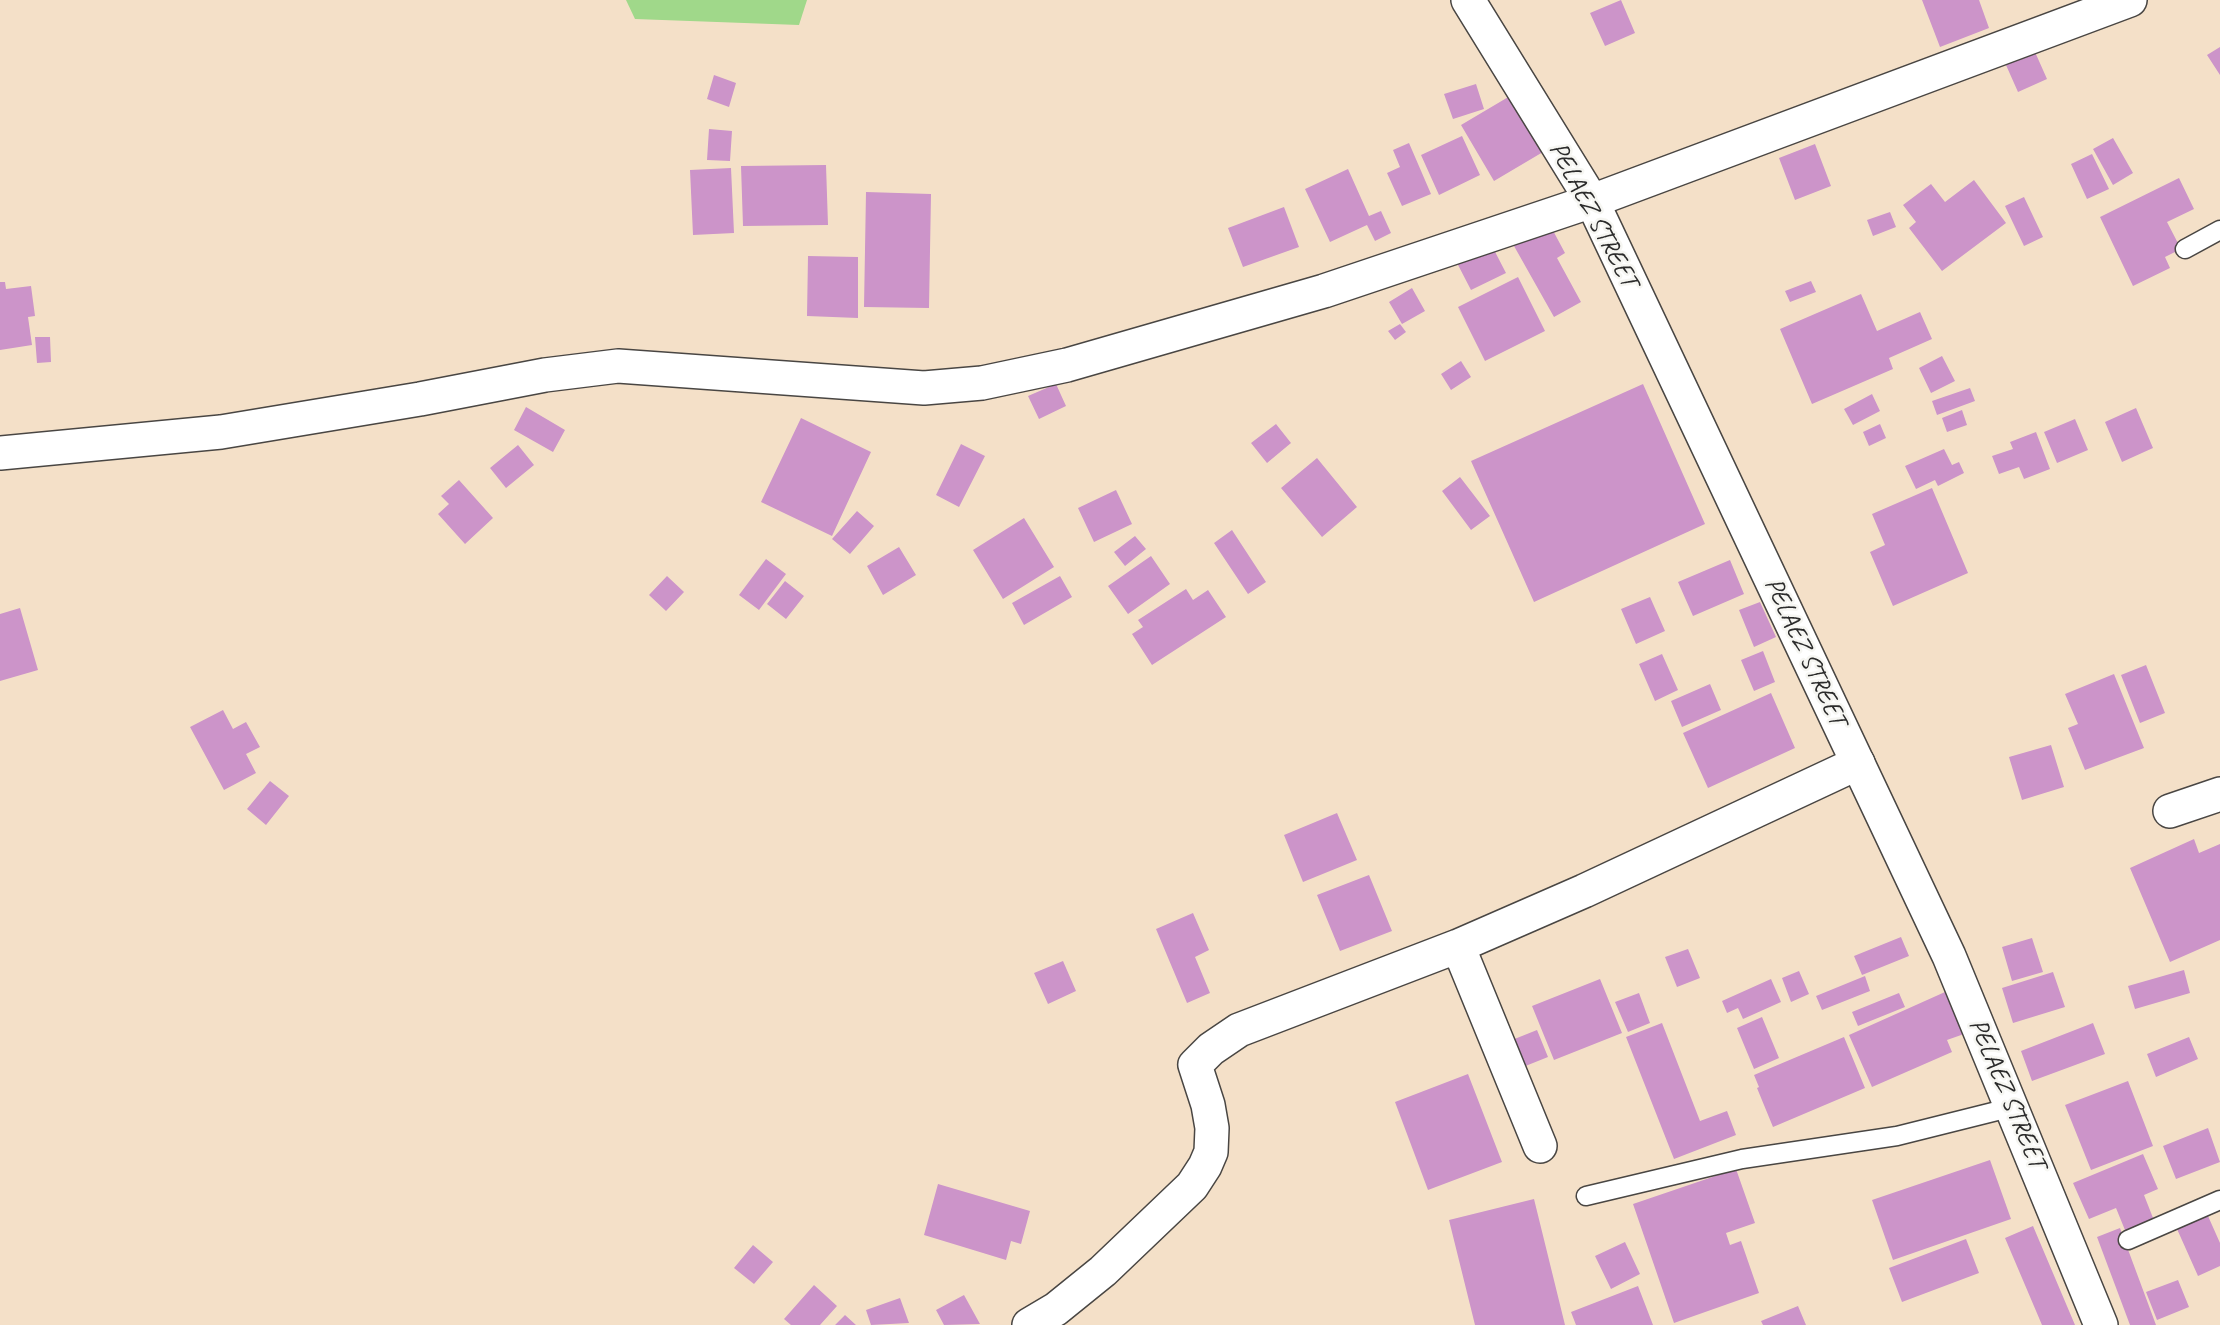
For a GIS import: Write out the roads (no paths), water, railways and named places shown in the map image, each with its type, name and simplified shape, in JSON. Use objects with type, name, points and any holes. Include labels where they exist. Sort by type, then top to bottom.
[{"type":"street","name":"PELAEZ STREET","points":[[1468,0],[1592,201],[1949,956],[2101,1325]]},
{"type":"street","points":[[0,453],[221,432],[420,399],[545,375],[618,366],[829,383],[924,388],[982,383],[1066,365],[1324,291],[1592,201],[2130,0]]},
{"type":"street","points":[[1029,1325],[1056,1309],[1103,1271],[1192,1186],[1211,1152],[1212,1128],[1195,1065],[1211,1049],[1239,1030],[1458,946],[1584,891],[1858,763]]},
{"type":"street","points":[[2170,811],[2220,795]]},
{"type":"street","points":[[1458,946],[1540,1146]]},
{"type":"lane","points":[[2185,249],[2220,230]]},
{"type":"lane","points":[[1586,1196],[1742,1159],[1897,1136],[2013,1107]]},
{"type":"lane","points":[[2128,1240],[2220,1200]]}]
